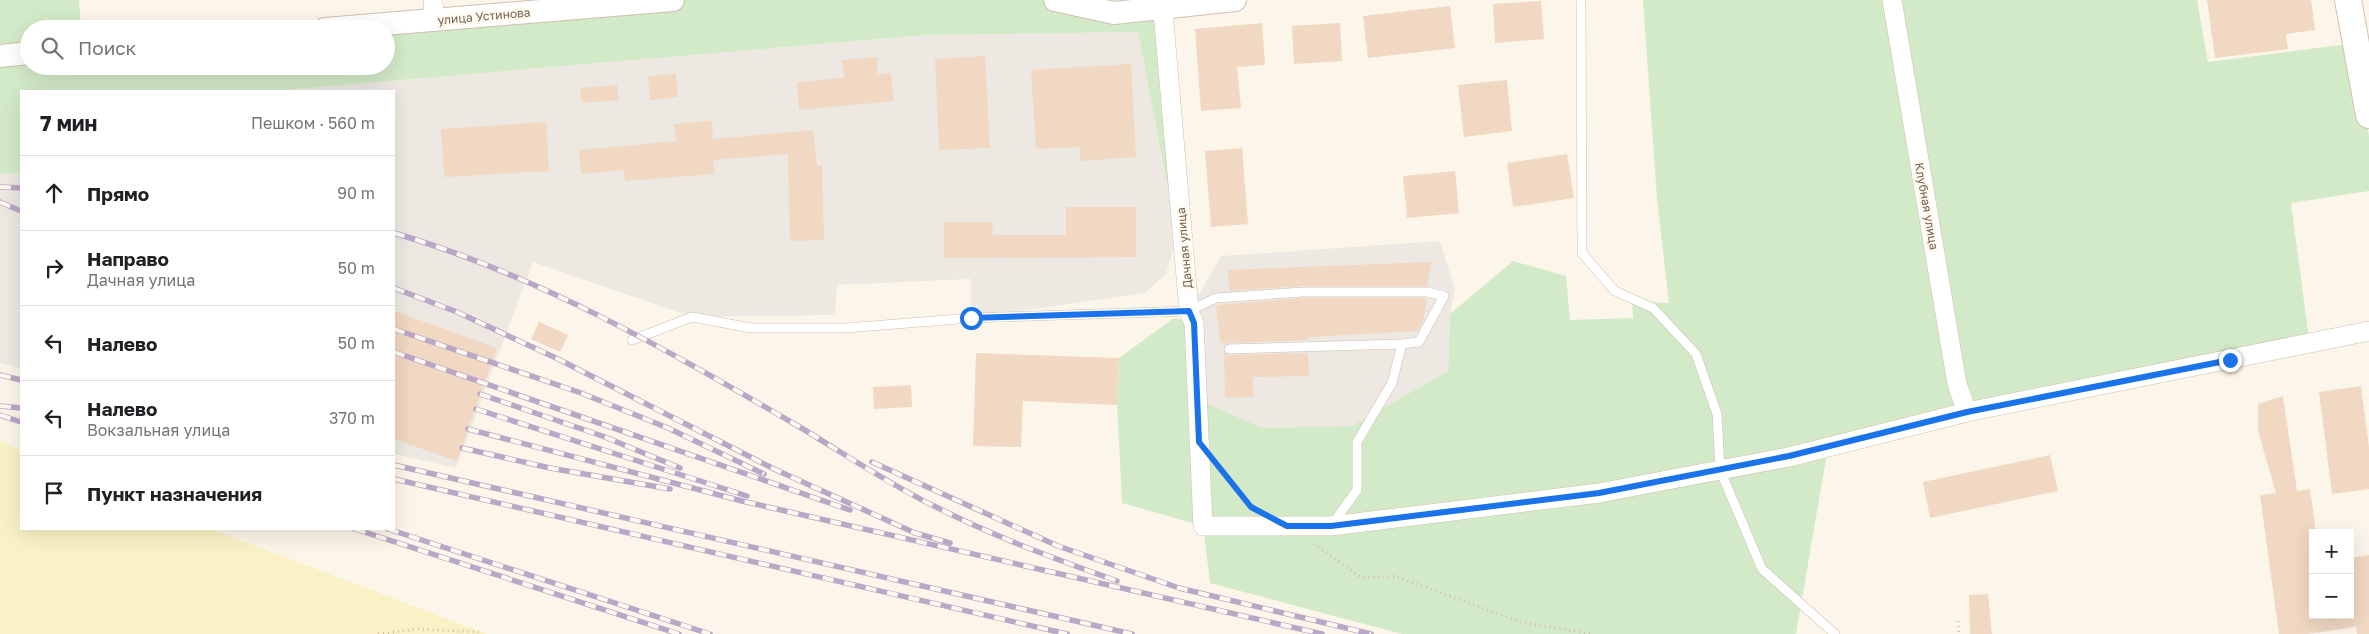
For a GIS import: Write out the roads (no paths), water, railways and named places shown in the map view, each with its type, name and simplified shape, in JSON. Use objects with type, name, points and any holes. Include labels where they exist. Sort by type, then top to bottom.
[{"type":"main road","points":[[2348,0],[2369,115]]},
{"type":"street","name":"улица Устинова","points":[[377,20],[434,10],[673,0]]},
{"type":"street","points":[[1055,0],[1114,13],[1162,3],[1235,0]]},
{"type":"street","name":"Клубная улица","points":[[1892,0],[1957,384],[1967,412]]},
{"type":"street","name":"Дачная улица","points":[[1162,3],[1189,311],[1194,323],[1203,526],[1331,526]]},
{"type":"street","points":[[0,56],[20,54]]},
{"type":"street","points":[[1331,526],[1599,493],[1789,456],[1967,412],[2369,331]]},
{"type":"lane","points":[[1581,0],[1582,253],[1615,291],[1653,308],[1696,354],[1718,414],[1720,470],[1762,569],[1835,634]]},
{"type":"lane","points":[[632,340],[692,317],[751,328],[836,328],[971,318],[1189,311],[1216,298],[1303,292],[1427,292],[1444,296],[1419,342],[1229,349]]},
{"type":"lane","points":[[1331,526],[1357,490],[1357,442],[1392,383],[1402,344]]},
{"type":"railway","points":[[0,187],[20,188]]},
{"type":"railway","points":[[0,202],[20,211]]},
{"type":"railway","points":[[395,233],[500,270],[602,317],[701,370],[798,426],[882,478],[934,506],[1024,546],[1117,581]]},
{"type":"railway","points":[[395,288],[457,312],[556,358],[774,469],[915,533],[950,543]]},
{"type":"railway","points":[[395,329],[581,393],[668,428],[764,474]]},
{"type":"railway","points":[[395,352],[850,510]]},
{"type":"railway","points":[[0,375],[20,380]]},
{"type":"railway","points":[[480,394],[605,437],[680,468]]},
{"type":"railway","points":[[0,406],[20,408]]},
{"type":"railway","points":[[476,409],[747,496]]},
{"type":"railway","points":[[0,415],[20,422]]},
{"type":"railway","points":[[468,429],[742,501],[1322,634]]},
{"type":"railway","points":[[462,448],[550,468],[670,489]]},
{"type":"railway","points":[[872,462],[1058,546],[1179,588],[1371,634]]},
{"type":"railway","points":[[395,465],[1132,634]]},
{"type":"railway","points":[[395,479],[1067,634]]},
{"type":"railway","points":[[358,530],[679,634]]},
{"type":"railway","points":[[391,530],[710,634]]}]
